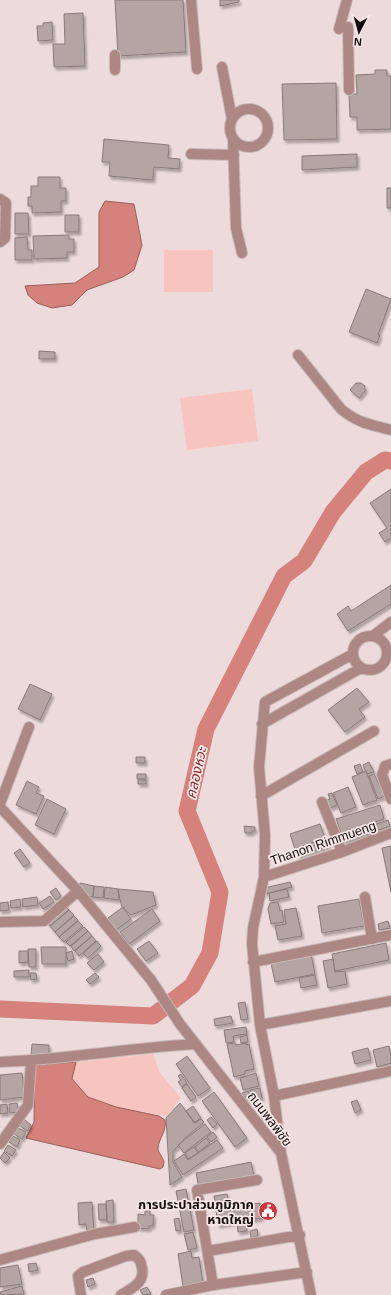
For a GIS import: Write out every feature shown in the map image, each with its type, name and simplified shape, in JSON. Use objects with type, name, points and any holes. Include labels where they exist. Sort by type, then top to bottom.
[{"type":"street","points":[[191,0],[197,69]]},
{"type":"street","points":[[347,0],[344,28],[349,90]]},
{"type":"street","points":[[115,54],[115,70]]},
{"type":"street","points":[[222,67],[232,119]]},
{"type":"street","points":[[233,139],[244,147],[251,147],[263,142],[268,130],[268,123],[265,117],[255,109],[248,108],[241,110],[232,119],[229,129],[233,139],[236,228],[242,253]]},
{"type":"street","points":[[191,154],[234,155]]},
{"type":"street","points":[[0,199],[6,203],[5,238],[0,242]]},
{"type":"street","points":[[298,355],[341,409],[350,417],[374,426],[391,430]]},
{"type":"street","points":[[373,636],[382,641],[387,650],[387,667],[373,671],[361,668],[354,659],[354,648],[362,639],[373,636],[391,622]]},
{"type":"street","points":[[282,1153],[274,1096],[260,1025],[252,944],[253,928],[264,877],[265,835],[259,768],[265,702],[353,654]]},
{"type":"street","points":[[262,724],[361,668]]},
{"type":"street","points":[[0,806],[29,727]]},
{"type":"street","points":[[261,796],[374,731]]},
{"type":"street","points":[[391,764],[385,766],[382,775],[391,799]]},
{"type":"street","points":[[322,802],[342,852]]},
{"type":"street","name":"ถนนพลพิชัย","points":[[0,806],[78,891],[151,980],[180,1024],[282,1153],[300,1235],[311,1295]]},
{"type":"street","name":"Thanon Rimmueng","points":[[264,877],[342,852],[391,834]]},
{"type":"street","points":[[0,922],[44,921],[78,891]]},
{"type":"street","points":[[365,897],[372,938]]},
{"type":"street","points":[[253,962],[391,935]]},
{"type":"street","points":[[260,1025],[391,1001]]},
{"type":"street","points":[[0,1062],[31,1061],[157,1046],[196,1044]]},
{"type":"street","points":[[0,1144],[28,1106],[31,1061]]},
{"type":"street","points":[[274,1096],[391,1071]]},
{"type":"street","points":[[214,1285],[197,1190],[257,1180]]},
{"type":"street","points":[[0,1260],[95,1234],[135,1226]]},
{"type":"street","points":[[208,1251],[300,1235]]},
{"type":"street","points":[[81,1295],[78,1276],[83,1272],[126,1256],[134,1255],[140,1260],[143,1275],[142,1279],[137,1285],[121,1295]]},
{"type":"street","points":[[166,1295],[214,1285],[307,1272]]},
{"type":"shaded area","points":[[105,201],[134,204],[142,245],[134,270],[123,277],[87,290],[72,305],[52,308],[37,303],[28,295],[25,286],[75,283],[99,267],[99,212]]},
{"type":"shaded area","points":[[164,250],[213,250],[213,292],[164,292]]},
{"type":"shaded area","points":[[252,389],[258,441],[187,450],[180,398]]},
{"type":"shaded area","points":[[153,1054],[160,1073],[181,1098],[167,1116],[116,1107],[88,1097],[72,1079],[76,1062]]},
{"type":"shaded area","points":[[76,1062],[72,1079],[88,1097],[116,1107],[159,1116],[165,1120],[165,1128],[158,1148],[163,1158],[163,1167],[160,1169],[26,1138],[34,1122],[35,1065]]},
{"type":"building","points":[[115,0],[183,0],[186,52],[118,56]]},
{"type":"building","points":[[220,0],[239,0],[239,2],[220,6]]},
{"type":"building","points":[[83,13],[85,66],[54,67],[53,44],[65,44],[64,14]]},
{"type":"building","points":[[52,22],[53,40],[38,41],[37,26],[43,26],[43,23]]},
{"type":"building","points":[[375,70],[387,70],[387,76],[391,76],[391,129],[357,130],[357,117],[350,117],[349,94],[357,94],[356,75],[375,74]]},
{"type":"building","points":[[336,83],[337,139],[284,140],[282,84]]},
{"type":"building","points":[[104,139],[169,145],[168,158],[180,159],[179,169],[154,167],[153,180],[109,176],[110,162],[102,162]]},
{"type":"building","points":[[357,154],[357,167],[302,170],[302,156]]},
{"type":"building","points":[[38,177],[60,177],[60,188],[66,188],[66,201],[61,201],[61,212],[32,213],[32,206],[28,206],[28,197],[31,197],[31,186],[38,186]]},
{"type":"building","points":[[387,188],[391,188],[391,208],[387,208]]},
{"type":"building","points":[[15,213],[28,213],[29,234],[15,234]]},
{"type":"building","points":[[65,215],[79,215],[79,232],[65,232]]},
{"type":"building","points":[[69,235],[69,239],[74,239],[74,252],[67,252],[67,258],[34,259],[33,236]]},
{"type":"building","points":[[27,237],[28,250],[32,250],[32,260],[15,260],[15,238]]},
{"type":"building","points":[[366,289],[391,299],[378,335],[380,335],[377,343],[349,332]]},
{"type":"building","points":[[39,351],[55,352],[55,359],[39,359]]},
{"type":"building","points":[[356,383],[361,383],[365,386],[365,391],[359,398],[350,390]]},
{"type":"building","points":[[391,489],[391,538],[385,542],[379,533],[387,528],[370,503]]},
{"type":"building","points":[[391,585],[391,604],[348,631],[337,614],[348,606],[351,611]]},
{"type":"building","points":[[30,684],[52,694],[40,720],[18,709]]},
{"type":"building","points":[[357,688],[369,702],[359,709],[365,717],[345,732],[328,710]]},
{"type":"building","points":[[136,757],[145,757],[145,763],[136,763]]},
{"type":"building","points":[[369,762],[374,772],[367,774],[363,765]]},
{"type":"building","points":[[360,764],[363,772],[357,774],[354,766]]},
{"type":"building","points":[[366,771],[377,800],[363,805],[352,777]]},
{"type":"building","points":[[137,774],[146,774],[146,779],[137,779]]},
{"type":"building","points":[[374,774],[385,796],[378,799],[369,776]]},
{"type":"building","points":[[138,780],[146,780],[146,784],[138,784]]},
{"type":"building","points":[[27,781],[39,787],[36,793],[44,796],[36,814],[16,805]]},
{"type":"building","points":[[348,787],[356,807],[341,813],[333,793]]},
{"type":"building","points":[[332,793],[337,805],[330,808],[327,800],[330,799],[328,794]]},
{"type":"building","points":[[47,799],[66,809],[54,834],[35,825]]},
{"type":"building","points":[[380,805],[384,819],[341,833],[336,819]]},
{"type":"building","points":[[388,820],[390,826],[354,839],[352,833]]},
{"type":"building","points":[[320,824],[325,838],[295,849],[290,834]]},
{"type":"building","points":[[244,826],[255,827],[255,831],[252,831],[252,833],[245,833]]},
{"type":"building","points":[[351,830],[354,839],[344,842],[341,834]]},
{"type":"building","points":[[327,839],[329,845],[322,848],[320,841]]},
{"type":"building","points":[[320,844],[322,848],[298,856],[297,851]]},
{"type":"building","points":[[391,846],[391,892],[382,848]]},
{"type":"building","points":[[20,849],[30,863],[24,867],[14,853]]},
{"type":"building","points":[[290,882],[292,887],[265,894],[264,888]]},
{"type":"building","points":[[80,883],[94,886],[93,897],[86,896],[79,888]]},
{"type":"building","points":[[94,886],[104,887],[103,898],[93,897]]},
{"type":"building","points":[[105,887],[118,889],[119,900],[104,898]]},
{"type":"building","points":[[56,888],[61,896],[56,900],[50,892]]},
{"type":"building","points":[[118,889],[153,892],[156,905],[131,915],[122,907]]},
{"type":"building","points":[[287,889],[289,897],[270,901],[269,893]]},
{"type":"building","points":[[50,896],[54,902],[43,909],[39,903]]},
{"type":"building","points":[[37,897],[38,905],[23,907],[22,899]]},
{"type":"building","points":[[20,899],[21,907],[11,908],[10,901]]},
{"type":"building","points":[[359,899],[364,926],[322,933],[318,906]]},
{"type":"building","points":[[8,902],[9,910],[0,911],[0,903]]},
{"type":"building","points":[[278,902],[280,911],[282,910],[284,922],[271,924],[268,909],[270,903]]},
{"type":"building","points":[[65,905],[69,910],[50,926],[46,921]]},
{"type":"building","points":[[123,907],[131,919],[116,930],[108,918]]},
{"type":"building","points":[[296,908],[302,936],[278,940],[275,926],[286,924],[284,910]]},
{"type":"building","points":[[152,909],[160,921],[129,944],[120,932]]},
{"type":"building","points":[[69,910],[74,915],[55,932],[50,926]]},
{"type":"building","points":[[74,916],[78,920],[59,937],[55,932]]},
{"type":"building","points":[[78,921],[83,926],[64,942],[59,937]]},
{"type":"building","points":[[388,921],[390,928],[379,930],[378,924]]},
{"type":"building","points":[[84,927],[88,931],[70,946],[66,942]]},
{"type":"building","points":[[88,931],[92,936],[74,951],[71,946]]},
{"type":"building","points":[[92,936],[96,941],[79,956],[75,951]]},
{"type":"building","points":[[97,941],[101,946],[88,958],[83,953]]},
{"type":"building","points":[[149,941],[158,953],[146,961],[137,949]]},
{"type":"building","points":[[386,943],[389,960],[335,971],[332,954]]},
{"type":"building","points":[[41,947],[66,947],[66,964],[42,964]]},
{"type":"building","points":[[28,949],[36,949],[36,967],[29,967]]},
{"type":"building","points":[[19,951],[28,951],[28,962],[19,963]]},
{"type":"building","points":[[72,951],[74,959],[68,961],[66,953]]},
{"type":"building","points":[[98,954],[104,962],[94,970],[87,963]]},
{"type":"building","points":[[311,954],[315,974],[275,982],[271,963]]},
{"type":"building","points":[[333,959],[335,972],[345,971],[347,984],[328,988],[323,961]]},
{"type":"building","points":[[29,970],[29,977],[14,977],[14,971]]},
{"type":"building","points":[[30,973],[36,973],[37,979],[31,980]]},
{"type":"building","points":[[95,973],[99,977],[90,984],[86,980]]},
{"type":"building","points":[[315,975],[317,985],[301,988],[299,978]]},
{"type":"building","points":[[245,1002],[248,1019],[241,1020],[238,1003]]},
{"type":"building","points":[[231,1016],[233,1023],[215,1026],[214,1019]]},
{"type":"building","points":[[246,1027],[247,1034],[233,1036],[234,1042],[226,1043],[224,1030]]},
{"type":"building","points":[[247,1035],[248,1042],[241,1043],[240,1037]]},
{"type":"building","points":[[235,1043],[236,1045],[246,1043],[246,1045],[249,1044],[254,1069],[245,1071],[245,1074],[234,1077],[227,1044]]},
{"type":"building","points":[[32,1044],[49,1045],[49,1056],[31,1055]]},
{"type":"building","points":[[389,1046],[391,1063],[377,1067],[373,1050]]},
{"type":"building","points":[[368,1048],[371,1060],[355,1064],[352,1052]]},
{"type":"building","points":[[187,1056],[210,1088],[198,1096],[176,1064]]},
{"type":"building","points":[[22,1073],[25,1097],[0,1100],[0,1075]]},
{"type":"building","points":[[256,1073],[259,1086],[243,1090],[240,1078]]},
{"type":"building","points":[[181,1074],[187,1083],[182,1087],[178,1082],[181,1080],[178,1076]]},
{"type":"building","points":[[187,1084],[196,1097],[191,1101],[182,1088]]},
{"type":"building","points":[[260,1088],[262,1098],[252,1100],[250,1090]]},
{"type":"building","points":[[248,1091],[251,1100],[248,1101],[242,1093]]},
{"type":"building","points":[[214,1092],[247,1138],[235,1147],[202,1101]]},
{"type":"building","points":[[357,1100],[361,1110],[355,1113],[351,1102]]},
{"type":"building","points":[[17,1103],[19,1112],[10,1113],[9,1104]]},
{"type":"building","points":[[180,1103],[195,1123],[201,1119],[204,1122],[184,1139],[173,1151],[173,1162],[182,1177],[170,1185],[166,1118]]},
{"type":"building","points":[[7,1104],[8,1113],[0,1114],[0,1105]]},
{"type":"building","points":[[193,1106],[201,1118],[194,1123],[186,1111]]},
{"type":"building","points":[[267,1112],[269,1119],[262,1119],[261,1115]]},
{"type":"building","points":[[211,1117],[217,1124],[213,1128],[207,1120]]},
{"type":"building","points":[[24,1119],[31,1125],[27,1131],[19,1125]]},
{"type":"building","points":[[205,1124],[211,1132],[184,1153],[178,1145]]},
{"type":"building","points":[[18,1128],[26,1132],[22,1139],[14,1134]]},
{"type":"building","points":[[213,1132],[217,1137],[211,1142],[207,1137]]},
{"type":"building","points":[[13,1136],[20,1140],[17,1147],[9,1142]]},
{"type":"building","points":[[206,1138],[210,1143],[199,1152],[195,1147]]},
{"type":"building","points":[[217,1140],[223,1148],[183,1175],[174,1161],[184,1154],[188,1160]]},
{"type":"building","points":[[8,1145],[16,1150],[12,1156],[4,1151]]},
{"type":"building","points":[[194,1147],[198,1153],[188,1159],[185,1153]]},
{"type":"building","points":[[4,1152],[10,1158],[5,1163],[0,1158]]},
{"type":"building","points":[[251,1162],[254,1176],[199,1188],[196,1173]]},
{"type":"building","points":[[186,1189],[194,1230],[184,1232],[176,1191]]},
{"type":"building","points":[[227,1194],[229,1201],[215,1203],[214,1196]]},
{"type":"building","points":[[113,1200],[114,1222],[107,1222],[106,1201]]},
{"type":"building","points":[[246,1201],[247,1205],[260,1203],[262,1218],[245,1221],[247,1231],[238,1232],[237,1222],[218,1225],[216,1210],[228,1208],[228,1204]]},
{"type":"building","points":[[92,1202],[94,1232],[87,1232],[86,1224],[79,1225],[78,1203]]},
{"type":"building","points":[[98,1204],[106,1204],[107,1220],[99,1220]]},
{"type":"building","points":[[145,1211],[150,1211],[150,1215],[154,1215],[153,1226],[149,1226],[149,1229],[138,1228],[138,1214],[145,1215]]},
{"type":"building","points":[[179,1218],[181,1230],[176,1231],[174,1219]]},
{"type":"building","points":[[257,1229],[258,1236],[251,1238],[250,1231]]},
{"type":"building","points":[[193,1232],[197,1248],[188,1250],[184,1234]]},
{"type":"building","points":[[191,1251],[192,1258],[199,1257],[203,1283],[183,1286],[178,1254]]},
{"type":"building","points":[[36,1263],[38,1270],[29,1272],[28,1264]]},
{"type":"building","points":[[18,1265],[22,1284],[0,1287],[0,1268]]},
{"type":"building","points":[[93,1278],[95,1284],[88,1287],[86,1280]]},
{"type":"building","points":[[22,1286],[24,1294],[1,1295],[0,1292]]},
{"type":"building","points":[[147,1287],[151,1294],[143,1295],[140,1290]]},
{"type":"waterway","name":"คลองหวะ","points":[[0,1009],[153,1016],[192,986],[210,953],[220,892],[187,811],[206,729],[284,576],[304,561],[333,512],[366,472],[385,460],[391,461]]},
{"type":"place","name":"การประปาส่วนภูมิภาค หาดใหญ่","points":[[268,1211]]}]
